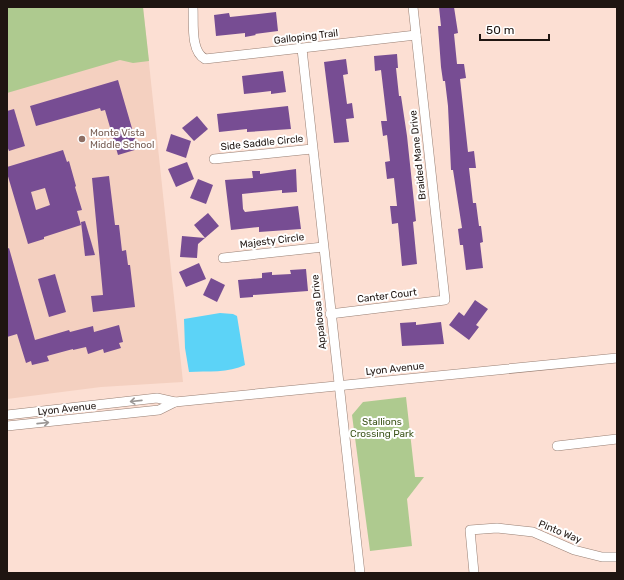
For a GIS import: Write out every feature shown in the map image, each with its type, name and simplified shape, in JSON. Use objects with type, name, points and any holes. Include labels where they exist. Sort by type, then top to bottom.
[{"type":"street","name":"Galloping Trail","points":[[193,7],[196,49],[200,56],[206,59],[416,35]]},
{"type":"street","name":"Braided Mane Drive","points":[[413,7],[446,300]]},
{"type":"street","name":"Appaloosa Drive","points":[[302,49],[330,314],[360,573]]},
{"type":"street","name":"Side Saddle Circle","points":[[214,159],[312,149]]},
{"type":"street","name":"Majesty Circle","points":[[223,258],[323,247]]},
{"type":"street","name":"Canter Court","points":[[330,314],[446,300]]},
{"type":"street","name":"Lyon Avenue","points":[[7,415],[157,398],[175,402],[617,358]]},
{"type":"street","name":"Lyon Avenue","points":[[7,426],[159,410],[175,402]]},
{"type":"street","points":[[557,446],[617,439]]},
{"type":"street","name":"Pinto Way","points":[[474,573],[470,530],[497,528],[533,532],[574,550],[602,557],[617,557]]},
{"type":"shaded area","name":"Monte Vista Middle School","points":[[7,7],[143,7],[183,382],[101,387],[7,399]]},
{"type":"green space","points":[[7,7],[143,7],[149,61],[133,63],[120,60],[7,93]]},
{"type":"green space","name":"Stallions Crossing Park","points":[[406,397],[415,477],[424,477],[407,499],[412,546],[370,551],[352,415],[363,402]]},
{"type":"water","points":[[220,313],[233,314],[237,316],[245,365],[239,368],[225,370],[189,372],[185,348],[184,319]]},
{"type":"building","points":[[439,7],[454,7],[458,33],[454,34],[457,64],[464,64],[466,78],[460,79],[468,152],[474,151],[476,168],[469,168],[473,203],[476,203],[479,226],[481,226],[483,242],[480,243],[483,268],[466,270],[463,245],[460,245],[458,229],[462,228],[453,170],[451,170],[448,106],[445,81],[443,81],[441,67],[438,26],[441,26]]},
{"type":"building","points":[[276,12],[278,31],[245,37],[245,33],[216,36],[214,15],[229,13],[230,17]]},
{"type":"building","points":[[397,54],[398,68],[396,68],[399,96],[401,96],[407,136],[416,221],[413,222],[417,264],[402,266],[398,223],[392,224],[390,206],[397,206],[394,178],[387,179],[385,162],[390,161],[387,135],[383,136],[381,121],[387,121],[381,70],[375,71],[374,56]]},
{"type":"building","points":[[346,59],[348,74],[343,75],[347,104],[352,103],[354,118],[346,119],[349,142],[334,143],[324,62]]},
{"type":"building","points":[[283,71],[286,92],[271,94],[271,91],[244,94],[242,76]]},
{"type":"building","points":[[118,80],[138,149],[118,155],[105,110],[101,111],[100,108],[36,126],[30,106]]},
{"type":"building","points":[[288,106],[291,129],[247,132],[247,129],[219,132],[217,114]]},
{"type":"building","points":[[14,109],[25,146],[9,151],[7,146],[7,111]]},
{"type":"building","points":[[197,116],[208,129],[194,141],[182,128]]},
{"type":"building","points":[[171,134],[191,141],[186,158],[166,151]]},
{"type":"building","points":[[63,150],[67,162],[69,161],[82,210],[77,211],[81,225],[28,244],[7,173],[7,167]],"holes":[[[45,188],[50,205],[36,210],[31,192]]]},
{"type":"building","points":[[187,162],[194,179],[176,187],[168,169]]},
{"type":"building","points":[[296,169],[297,192],[282,193],[282,190],[242,194],[243,209],[245,212],[298,206],[301,229],[259,232],[259,227],[231,230],[225,180],[253,178],[252,171],[260,171],[260,174]]},
{"type":"building","points":[[109,176],[115,225],[119,225],[122,251],[126,250],[128,265],[130,265],[135,307],[93,312],[91,296],[103,295],[92,178]]},
{"type":"building","points":[[198,179],[213,185],[206,204],[190,198]]},
{"type":"building","points":[[208,213],[219,226],[205,238],[194,225]]},
{"type":"building","points":[[85,221],[95,255],[85,256],[81,222]]},
{"type":"building","points":[[182,236],[205,238],[198,244],[197,258],[180,257]]},
{"type":"building","points":[[9,248],[35,340],[69,330],[70,332],[93,326],[94,332],[119,325],[123,342],[119,343],[121,348],[104,353],[103,349],[88,354],[86,347],[73,349],[47,356],[49,361],[32,365],[31,361],[26,363],[17,334],[7,337],[7,249]]},
{"type":"building","points":[[199,263],[206,279],[186,287],[179,272]]},
{"type":"building","points":[[306,269],[308,291],[253,295],[253,297],[240,298],[238,280],[262,278],[262,273],[272,272],[272,275],[291,274],[290,270]]},
{"type":"building","points":[[55,274],[66,312],[49,317],[38,279]]},
{"type":"building","points":[[211,278],[225,285],[217,302],[203,295]]},
{"type":"building","points":[[475,300],[488,309],[476,325],[479,327],[469,340],[449,325],[459,312],[464,316]]},
{"type":"building","points":[[416,322],[416,325],[441,322],[444,344],[402,346],[400,323]]},
{"type":"place","name":"Monte Vista Middle School","points":[[82,139]]}]
